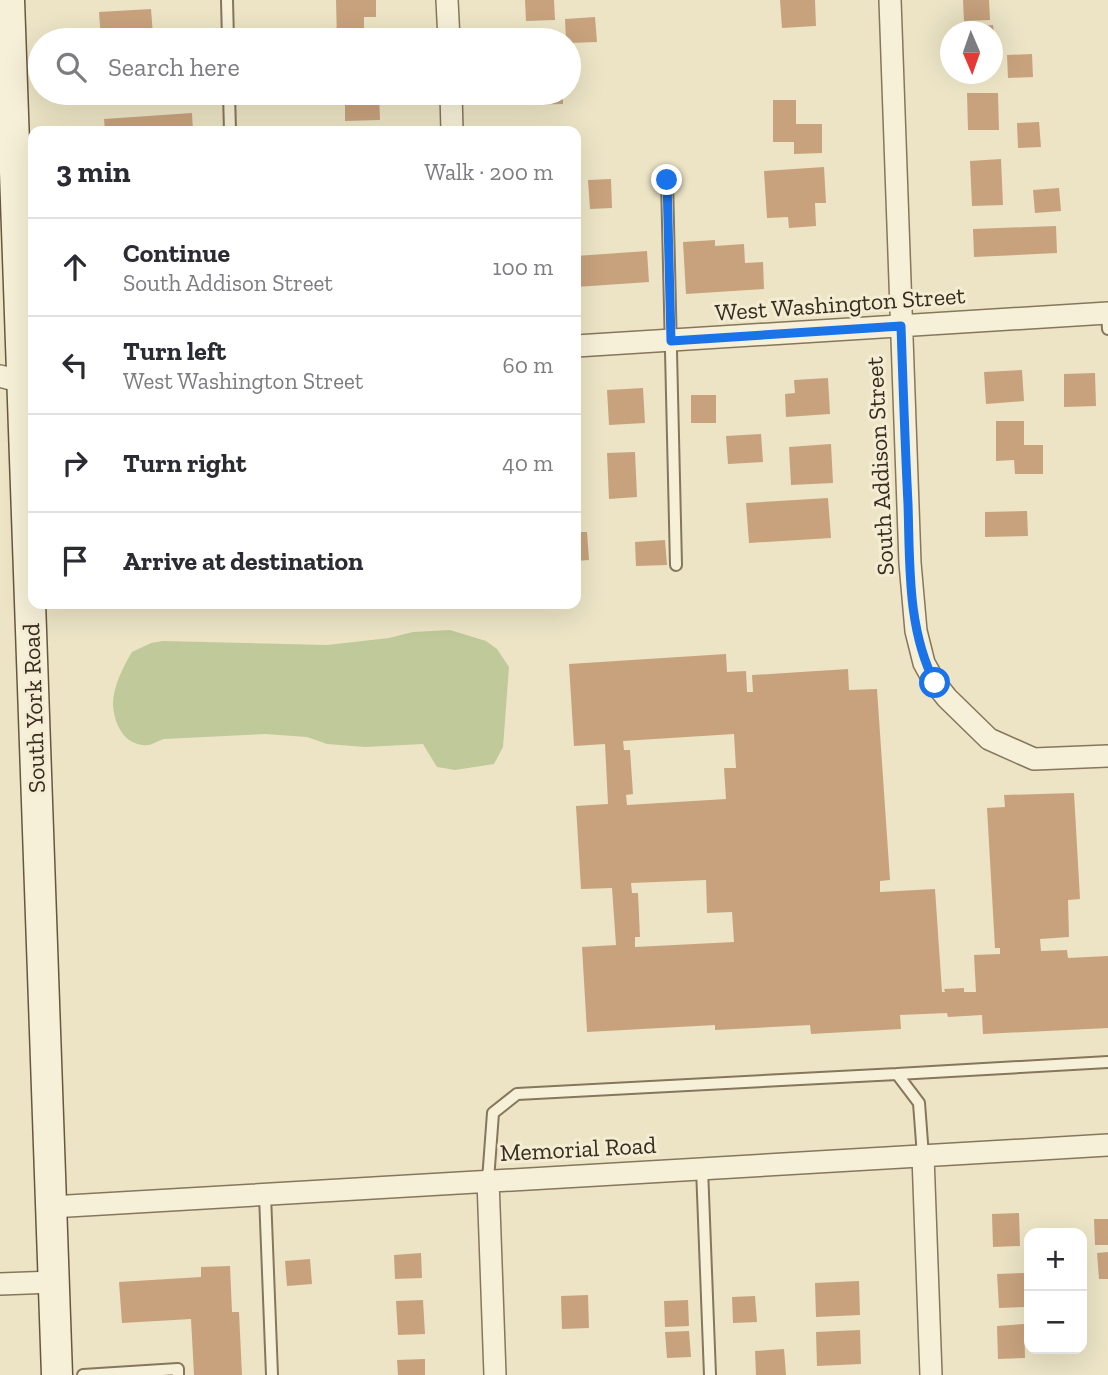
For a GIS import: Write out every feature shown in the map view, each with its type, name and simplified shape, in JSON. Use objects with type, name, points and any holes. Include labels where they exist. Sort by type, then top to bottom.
[{"type":"main road","name":"South York Road","points":[[9,0],[18,380],[57,1375]]},
{"type":"street","points":[[447,0],[448,28]]},
{"type":"street","name":"South Addison Street","points":[[890,0],[910,563],[915,631],[924,663],[947,698],[989,739],[1034,759],[1108,756]]},
{"type":"street","points":[[451,105],[452,126]]},
{"type":"street","name":"West Washington Street","points":[[581,346],[1108,313]]},
{"type":"street","name":"Memorial Road","points":[[51,1207],[1108,1145]]},
{"type":"street","points":[[923,1156],[931,1375]]},
{"type":"street","points":[[488,1180],[495,1375]]},
{"type":"street","points":[[0,1284],[54,1282]]},
{"type":"lane","points":[[227,0],[228,28]]},
{"type":"lane","points":[[229,105],[230,126]]},
{"type":"lane","points":[[667,180],[676,565]]},
{"type":"lane","points":[[1108,313],[1108,329]]},
{"type":"lane","points":[[488,1180],[493,1113],[517,1094],[1108,1062]]},
{"type":"lane","points":[[897,1074],[919,1103],[923,1156]]},
{"type":"lane","points":[[702,1168],[710,1375]]},
{"type":"lane","points":[[265,1195],[272,1375]]},
{"type":"lane","points":[[83,1375],[178,1370],[178,1375]]},
{"type":"green space","points":[[450,630],[486,641],[497,649],[509,667],[503,747],[494,764],[455,770],[437,767],[423,744],[365,747],[327,744],[307,737],[265,734],[164,739],[141,745],[122,733],[116,720],[113,698],[122,671],[132,652],[151,643],[163,641],[327,645],[389,638],[413,632]]},
{"type":"building","points":[[336,0],[376,0],[376,17],[364,17],[364,28],[337,28]]},
{"type":"building","points":[[525,0],[554,0],[555,20],[526,21]]},
{"type":"building","points":[[780,0],[815,0],[816,26],[782,28]]},
{"type":"building","points":[[963,0],[989,0],[990,20],[964,21]]},
{"type":"building","points":[[151,9],[152,28],[100,28],[99,12]]},
{"type":"building","points":[[595,17],[597,42],[581,43],[581,28],[565,28],[565,19]]},
{"type":"building","points":[[1032,54],[1033,77],[1008,78],[1007,55]]},
{"type":"building","points":[[967,93],[998,93],[999,130],[968,130]]},
{"type":"building","points":[[773,100],[796,100],[796,124],[822,124],[822,153],[794,154],[794,142],[773,142]]},
{"type":"building","points":[[345,105],[379,105],[380,120],[345,121]]},
{"type":"building","points":[[192,113],[193,126],[105,126],[104,119]]},
{"type":"building","points":[[1039,122],[1041,147],[1018,148],[1017,123]]},
{"type":"building","points":[[1001,159],[1003,205],[972,206],[970,161]]},
{"type":"building","points":[[824,167],[826,203],[815,203],[816,226],[789,228],[788,217],[767,218],[764,171]]},
{"type":"building","points":[[611,179],[612,208],[590,209],[588,180]]},
{"type":"building","points":[[1059,188],[1061,211],[1035,213],[1033,190]]},
{"type":"building","points":[[1056,226],[1057,253],[974,257],[973,229]]},
{"type":"building","points":[[715,240],[715,246],[744,244],[745,263],[763,262],[764,289],[686,294],[683,242]]},
{"type":"building","points":[[647,251],[649,282],[581,287],[581,256]]},
{"type":"building","points":[[1022,370],[1024,401],[986,404],[984,372]]},
{"type":"building","points":[[1095,373],[1096,406],[1064,407],[1064,374]]},
{"type":"building","points":[[828,378],[830,414],[786,417],[785,394],[795,393],[794,380]]},
{"type":"building","points":[[643,388],[645,423],[609,425],[607,390]]},
{"type":"building","points":[[691,395],[716,395],[716,423],[691,423]]},
{"type":"building","points":[[996,421],[1024,421],[1024,445],[1043,445],[1043,474],[1015,474],[1014,460],[996,461]]},
{"type":"building","points":[[761,434],[763,462],[728,464],[726,436]]},
{"type":"building","points":[[831,444],[833,483],[791,485],[789,447]]},
{"type":"building","points":[[635,452],[637,497],[609,499],[607,453]]},
{"type":"building","points":[[828,498],[831,538],[749,543],[746,503]]},
{"type":"building","points":[[1027,511],[1028,536],[985,537],[985,512]]},
{"type":"building","points":[[581,532],[587,532],[589,560],[581,561]]},
{"type":"building","points":[[665,540],[667,565],[636,566],[635,542]]},
{"type":"building","points":[[726,654],[727,672],[746,671],[747,692],[753,692],[752,675],[848,669],[849,690],[877,689],[890,880],[880,881],[880,892],[935,889],[942,992],[945,992],[944,989],[964,988],[964,992],[976,992],[974,955],[1000,954],[1000,948],[995,948],[987,808],[1005,807],[1004,795],[1074,793],[1080,899],[1068,900],[1069,937],[1040,939],[1041,951],[1067,950],[1068,958],[1108,956],[1108,1028],[983,1034],[982,1015],[948,1017],[947,1013],[900,1015],[901,1029],[811,1034],[810,1025],[715,1030],[715,1025],[587,1032],[582,947],[616,945],[612,888],[581,889],[576,806],[608,804],[605,744],[574,746],[569,664]],"holes":[[[734,734],[736,768],[724,768],[726,799],[627,805],[626,795],[633,794],[630,750],[624,750],[623,741]],[[706,880],[707,913],[732,912],[734,942],[635,947],[635,937],[640,937],[638,893],[632,893],[631,883]]]},
{"type":"building","points":[[1019,1213],[1020,1246],[993,1247],[992,1214]]},
{"type":"building","points":[[1094,1219],[1108,1219],[1108,1245],[1095,1245]]},
{"type":"building","points":[[1108,1252],[1108,1279],[1099,1279],[1097,1253]]},
{"type":"building","points":[[421,1253],[422,1278],[395,1279],[394,1255]]},
{"type":"building","points":[[310,1259],[312,1284],[287,1286],[285,1261]]},
{"type":"building","points":[[230,1266],[232,1312],[239,1312],[242,1375],[194,1375],[191,1319],[122,1323],[119,1282],[201,1277],[201,1267]]},
{"type":"building","points":[[1024,1273],[1024,1307],[999,1308],[997,1274]]},
{"type":"building","points":[[859,1281],[860,1315],[816,1317],[815,1283]]},
{"type":"building","points":[[588,1295],[589,1328],[562,1329],[561,1296]]},
{"type":"building","points":[[755,1296],[757,1322],[733,1323],[732,1297]]},
{"type":"building","points":[[423,1300],[425,1334],[398,1335],[396,1301]]},
{"type":"building","points":[[688,1300],[689,1326],[665,1327],[664,1301]]},
{"type":"building","points":[[1024,1324],[1025,1358],[998,1359],[997,1326]]},
{"type":"building","points":[[860,1330],[861,1364],[817,1366],[816,1332]]},
{"type":"building","points":[[689,1331],[691,1357],[667,1358],[665,1332]]},
{"type":"building","points":[[784,1349],[786,1375],[756,1375],[755,1351]]},
{"type":"building","points":[[425,1359],[425,1375],[398,1375],[397,1360]]},
{"type":"route","points":[[667,180],[671,341],[901,326],[915,631],[924,663],[935,683]]}]
